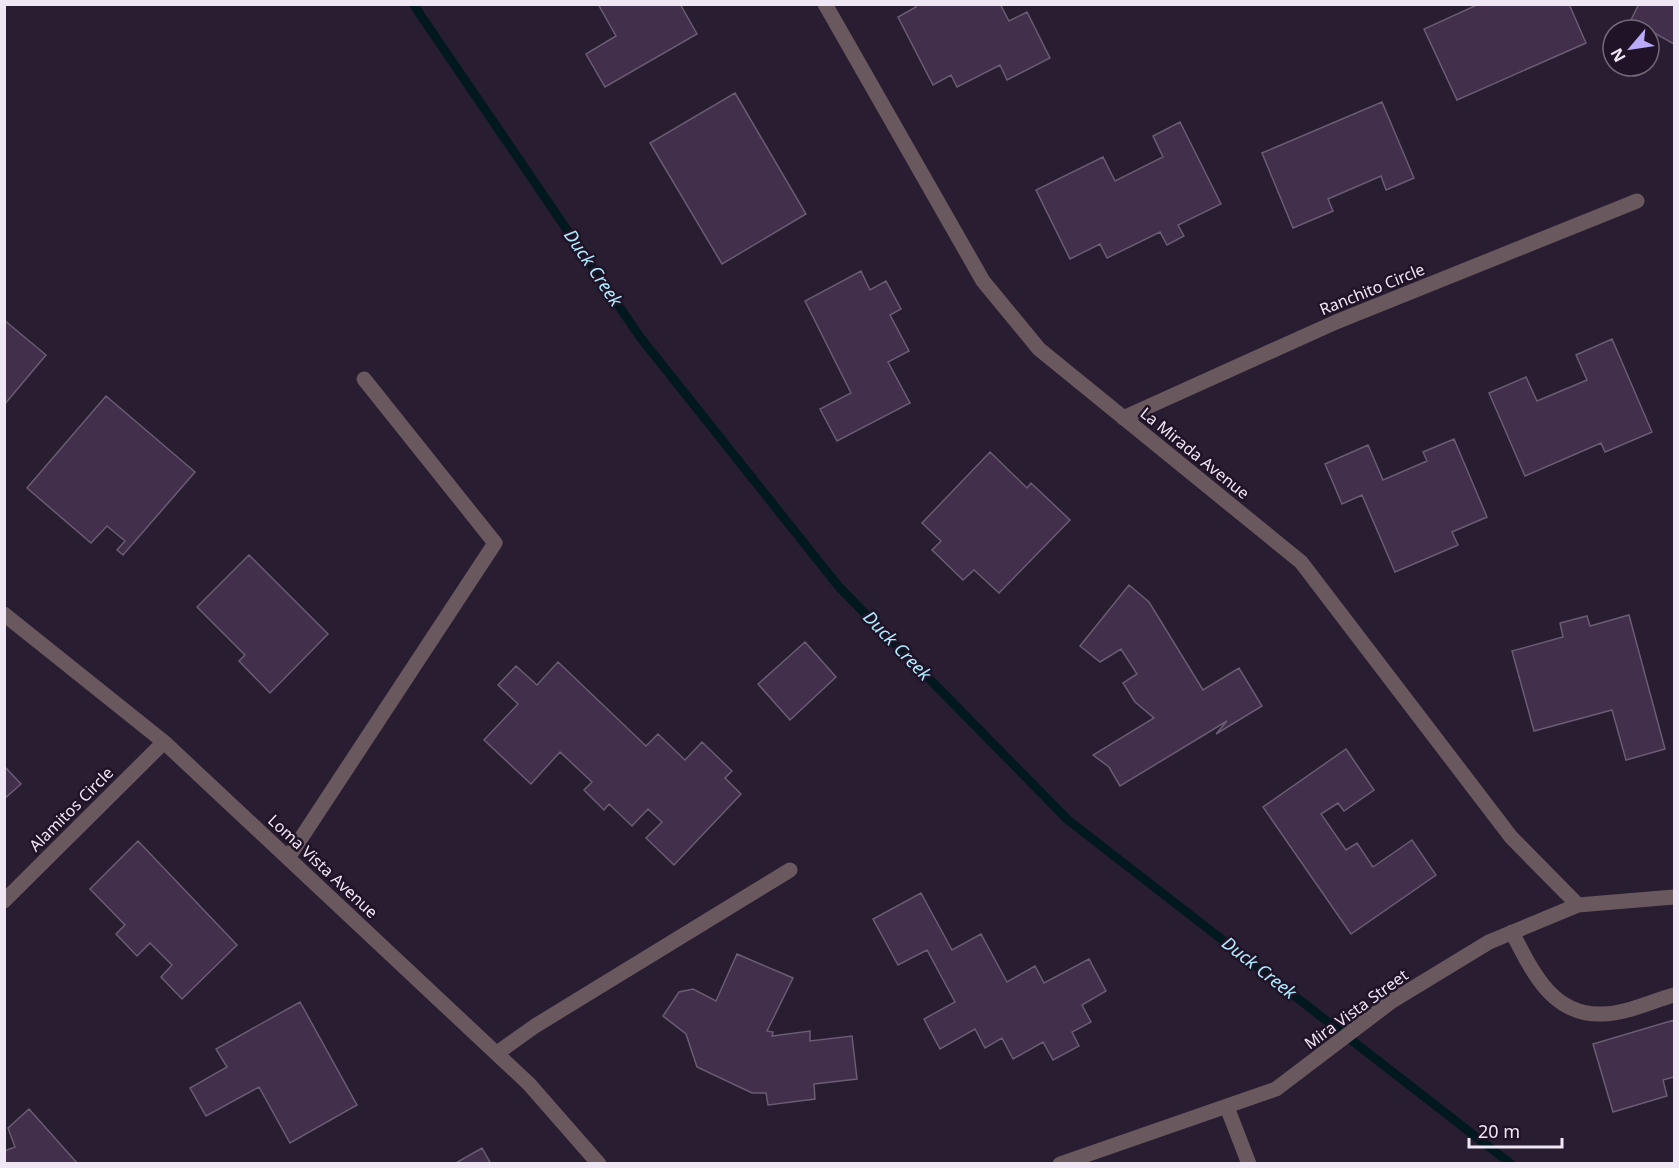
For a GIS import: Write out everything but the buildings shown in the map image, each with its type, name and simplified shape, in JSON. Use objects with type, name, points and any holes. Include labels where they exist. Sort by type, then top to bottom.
[{"type":"street","name":"La Mirada Avenue","points":[[825,4],[983,281],[1039,349],[1300,562],[1511,837],[1578,905]]},
{"type":"street","name":"Ranchito Circle","points":[[1123,418],[1336,322],[1637,201]]},
{"type":"street","points":[[288,858],[495,543],[364,380]]},
{"type":"street","name":"Loma Vista Avenue","points":[[4,614],[164,742],[529,1084],[598,1164]]},
{"type":"street","name":"Alamitos Circle","points":[[4,901],[164,742]]},
{"type":"street","points":[[497,1053],[535,1026],[790,870]]},
{"type":"street","name":"Mira Vista Street","points":[[1060,1164],[1276,1089],[1392,1001],[1490,942],[1578,905],[1674,897]]},
{"type":"street","points":[[1512,933],[1534,974],[1547,991],[1554,999],[1577,1012],[1604,1014],[1674,995]]},
{"type":"street","points":[[1227,1107],[1249,1164]]},
{"type":"waterway","name":"Duck Creek","points":[[413,4],[640,337],[839,587],[1068,820],[1511,1164]]}]
